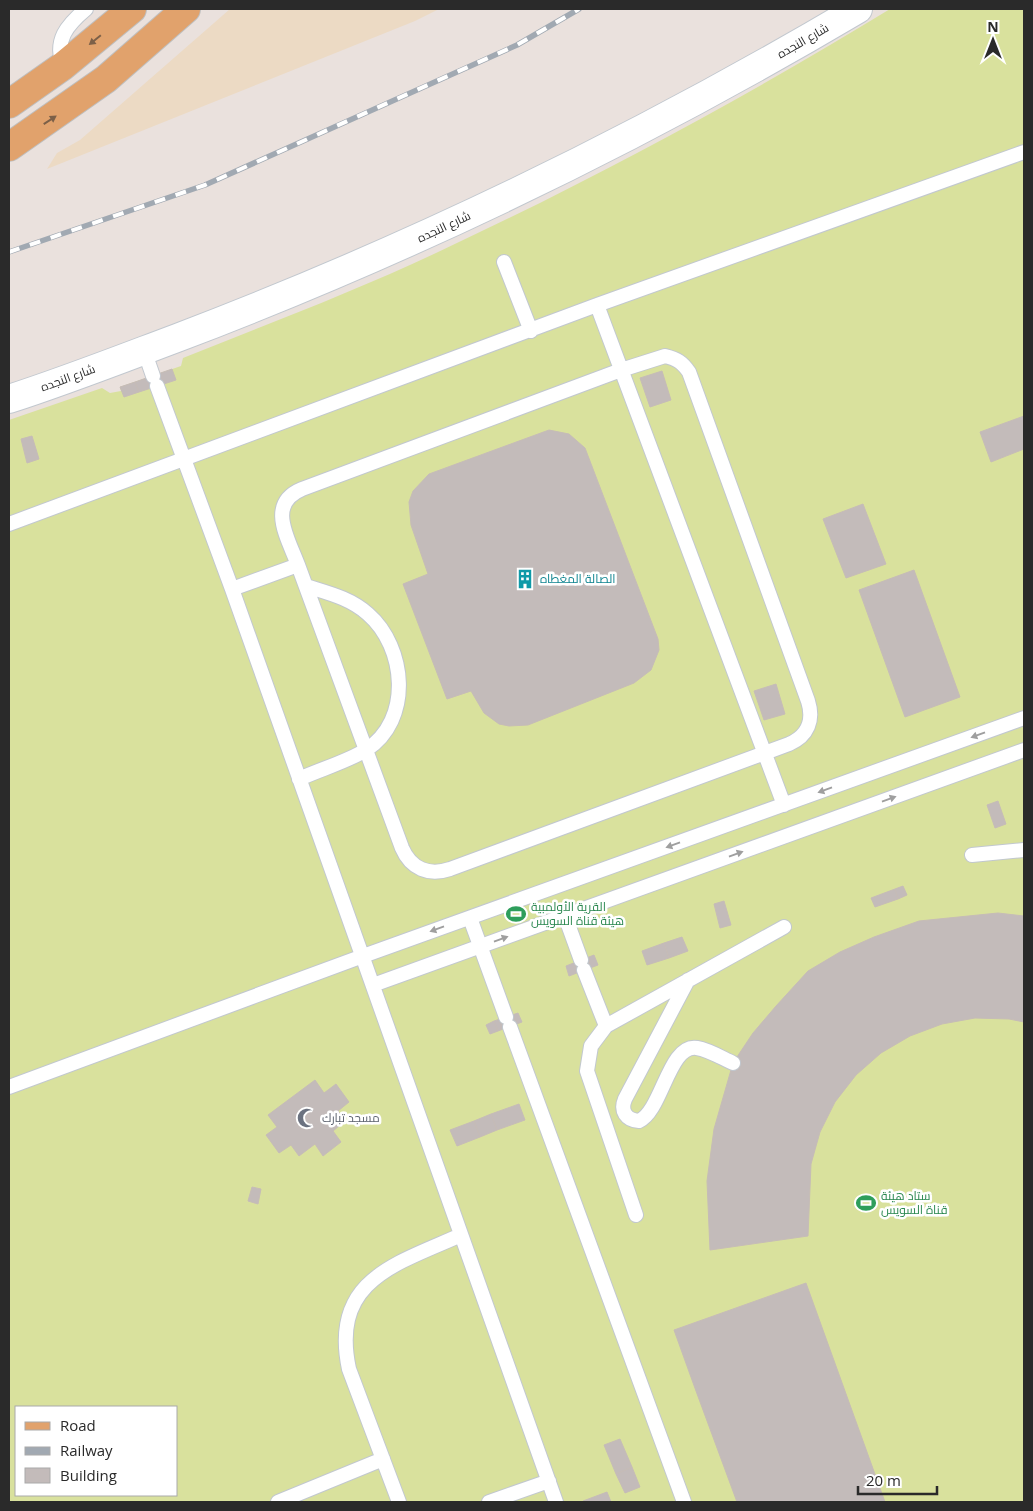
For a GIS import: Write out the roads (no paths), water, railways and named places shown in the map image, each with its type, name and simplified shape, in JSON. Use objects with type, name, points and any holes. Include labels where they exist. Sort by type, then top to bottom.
[{"type":"main road","points":[[9,104],[63,66],[132,9]]},
{"type":"main road","points":[[9,147],[106,79],[186,9]]},
{"type":"street","name":"شارع النجده","points":[[9,400],[336,275],[521,191],[702,98],[858,9]]},
{"type":"lane","points":[[63,66],[60,57],[61,37],[72,21],[86,9]]},
{"type":"lane","points":[[9,524],[597,305],[1024,152]]},
{"type":"lane","points":[[504,262],[531,331]]},
{"type":"lane","points":[[597,305],[784,805]]},
{"type":"lane","points":[[144,350],[300,778],[556,1502]]},
{"type":"lane","points":[[665,356],[679,361],[689,372],[810,708],[810,723],[802,736],[796,741],[450,869],[434,872],[418,867],[405,856],[281,518],[286,500],[293,493],[621,370],[665,356]]},
{"type":"lane","points":[[232,589],[298,565]]},
{"type":"lane","points":[[300,778],[366,749],[389,725],[395,709],[398,692],[396,658],[380,627],[368,614],[339,596],[306,586]]},
{"type":"lane","points":[[9,1087],[363,956],[1024,718]]},
{"type":"lane","points":[[373,985],[1024,750]]},
{"type":"lane","points":[[972,855],[1024,850]]},
{"type":"lane","points":[[565,916],[606,1026]]},
{"type":"lane","points":[[470,918],[684,1502]]},
{"type":"lane","points":[[636,1214],[587,1071],[587,1058],[591,1046],[606,1026],[784,927]]},
{"type":"lane","points":[[689,980],[626,1099],[623,1109],[625,1114],[628,1118],[639,1121],[648,1115],[678,1058],[685,1050],[696,1048],[733,1063]]},
{"type":"lane","points":[[399,1502],[349,1368],[345,1349],[345,1328],[351,1309],[361,1291],[376,1276],[461,1234]]},
{"type":"lane","points":[[278,1502],[383,1459]]},
{"type":"lane","points":[[489,1502],[549,1481]]},
{"type":"railway","points":[[9,252],[205,185],[517,45],[579,9]]},
{"type":"place","name":"الصالة المغطاه","points":[[525,579]]},
{"type":"place","name":"القرية الأولمبية هيئة قناة السويس","points":[[516,914]]},
{"type":"place","name":"مسجد تبارك","points":[[307,1118]]},
{"type":"place","name":"ستاد هيئة قناة السويس","points":[[866,1203]]}]
